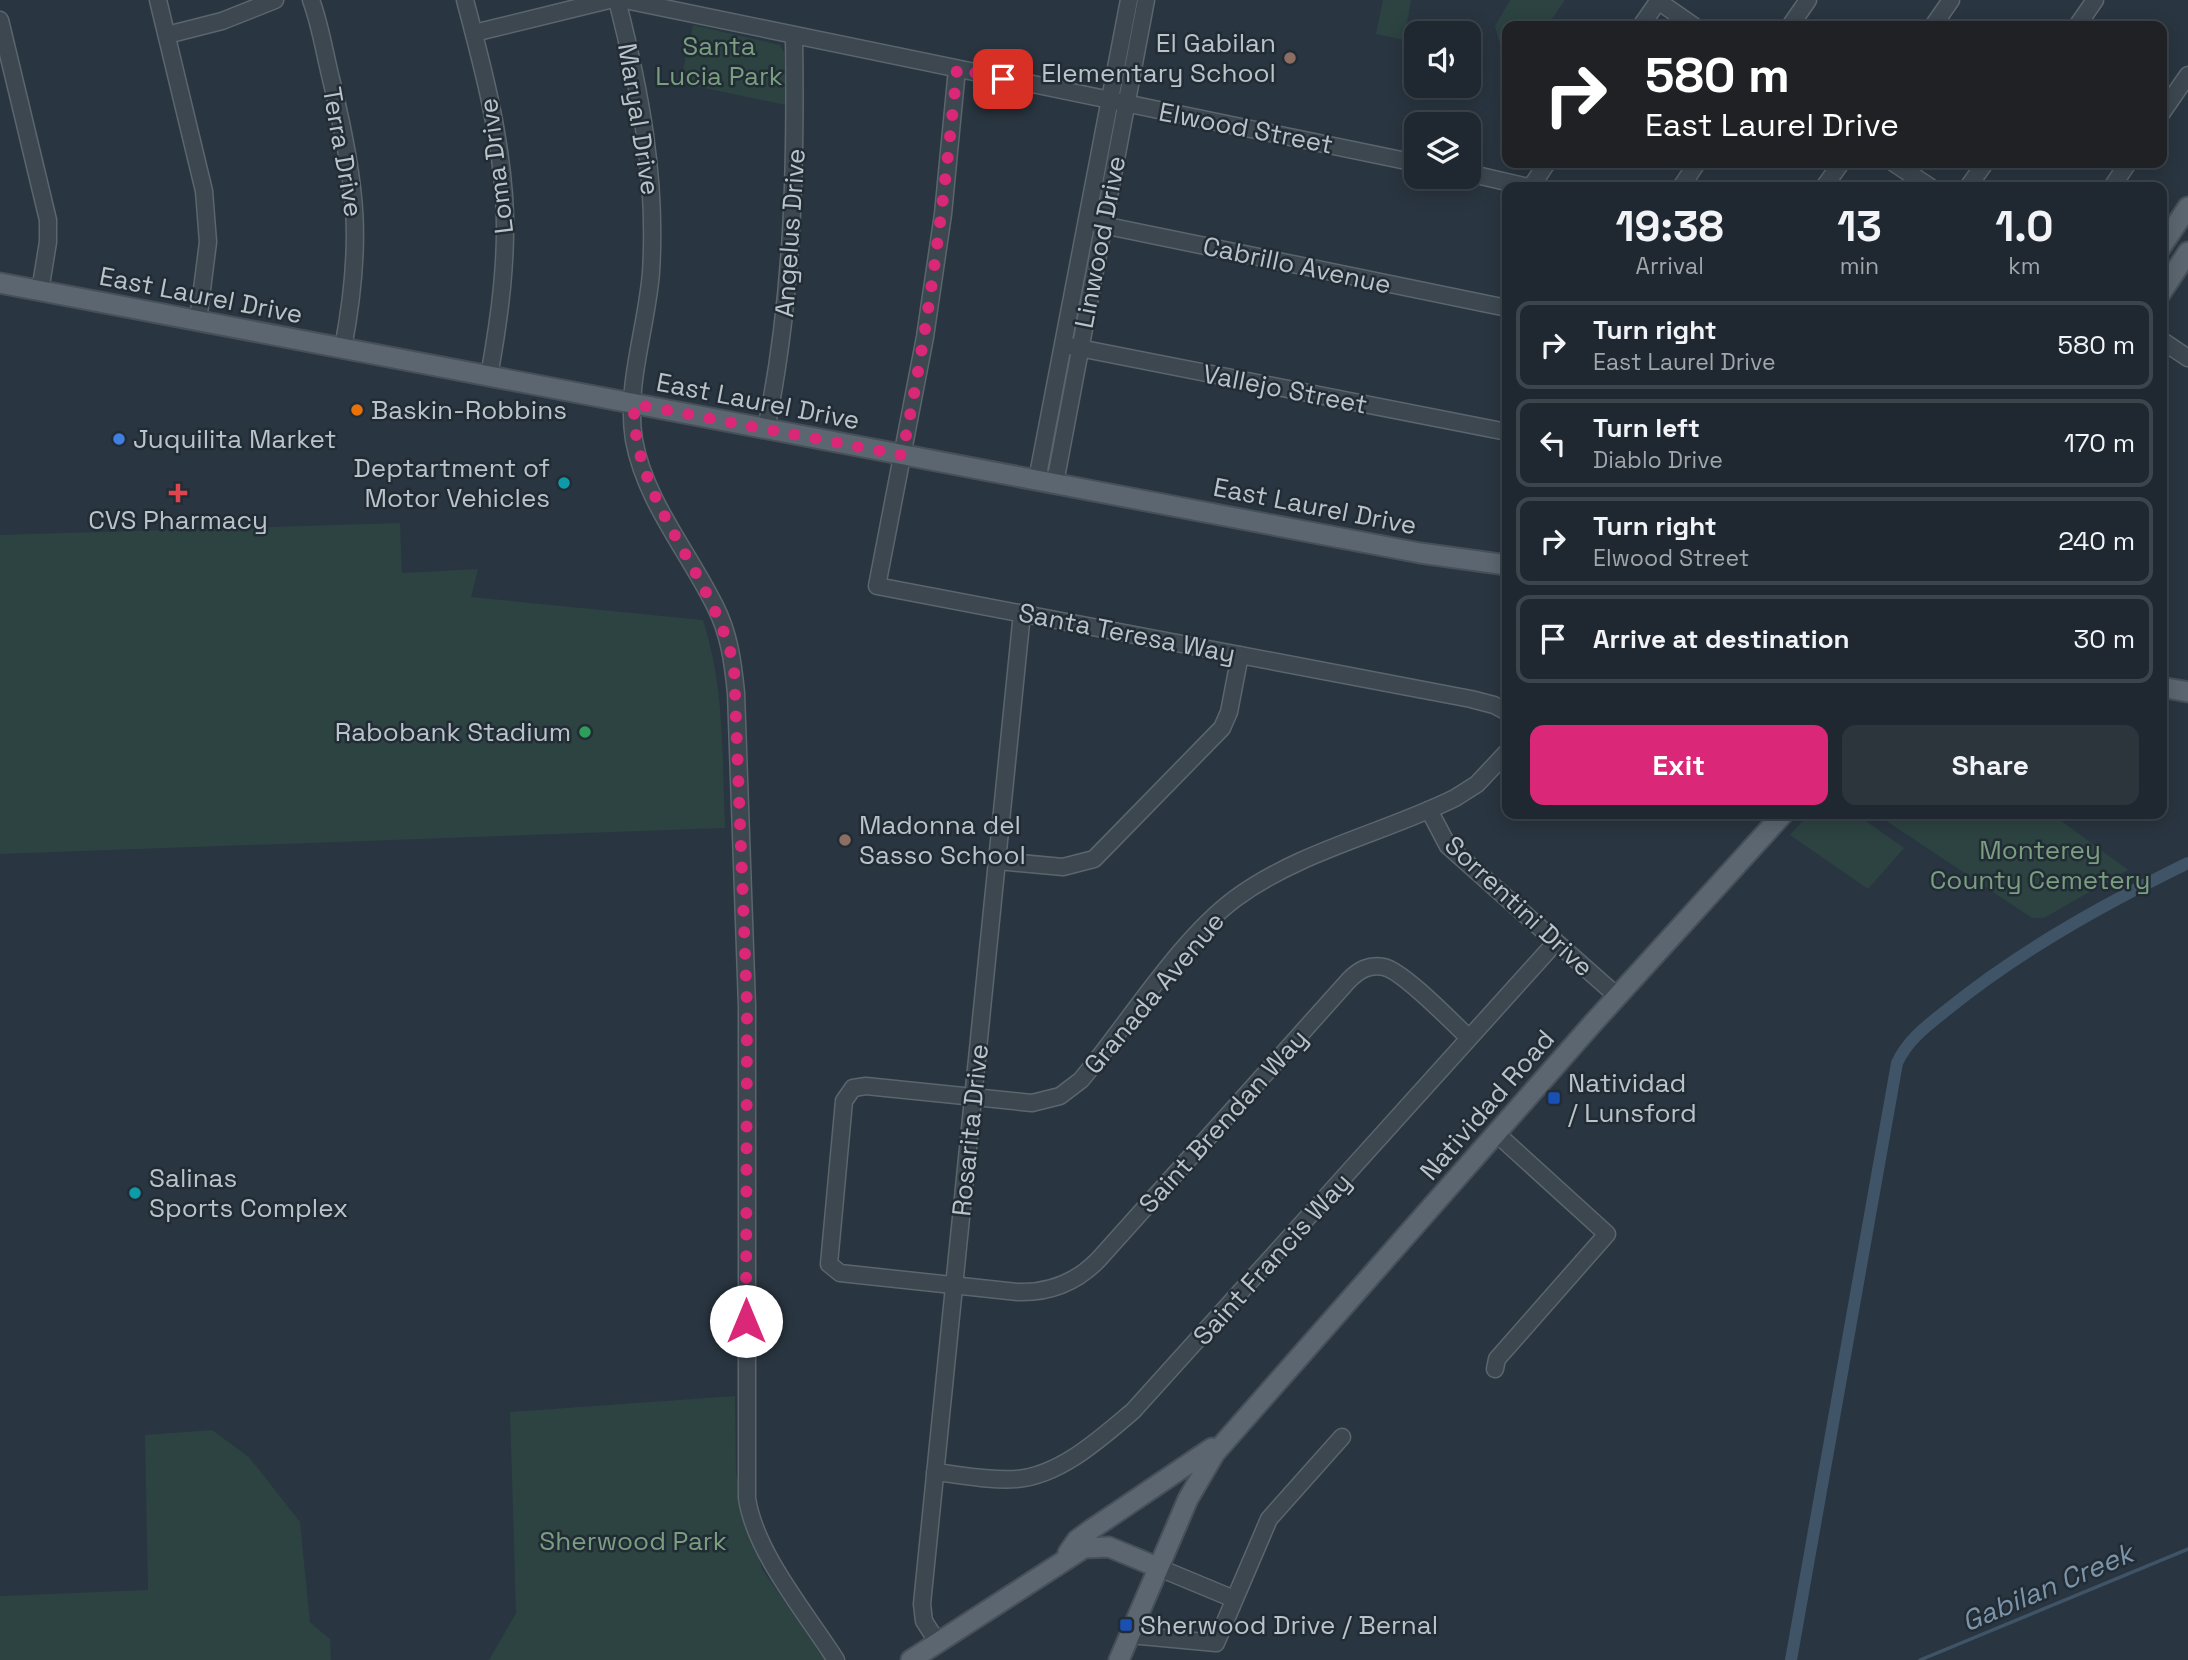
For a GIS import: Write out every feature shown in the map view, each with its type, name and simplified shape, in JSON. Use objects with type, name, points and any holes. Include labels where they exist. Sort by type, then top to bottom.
[{"type":"main road","points":[[2167,238],[2188,207]]},
{"type":"main road","points":[[2167,284],[2188,252]]},
{"type":"main road","name":"East Laurel Drive","points":[[0,283],[1420,554],[1502,564]]},
{"type":"main road","points":[[2167,688],[2188,692]]},
{"type":"main road","name":"Natividad Road","points":[[1232,1432],[1617,996],[1778,819]]},
{"type":"main road","points":[[1067,1556],[1069,1549],[1084,1534],[1175,1476],[1232,1432]]},
{"type":"main road","points":[[1119,1660],[1157,1567],[1200,1477],[1232,1432]]},
{"type":"main road","points":[[911,1660],[1067,1556],[1096,1545],[1110,1547],[1157,1567]]},
{"type":"street","points":[[158,0],[206,206],[206,262],[198,321]]},
{"type":"street","points":[[167,35],[222,21],[275,0]]},
{"type":"street","name":"Terra Drive","points":[[311,0],[347,146],[356,201],[355,268],[343,348]]},
{"type":"street","name":"Loma Drive","points":[[465,0],[498,142],[505,203],[504,272],[489,376]]},
{"type":"street","points":[[474,33],[608,0]]},
{"type":"street","name":"Maryal Drive","points":[[617,0],[642,103],[653,208],[649,295],[634,404],[635,440],[646,481],[715,606],[727,636],[734,667],[747,995],[748,1504],[762,1544],[836,1660]]},
{"type":"street","name":"Elwood Street","points":[[625,0],[1404,161]]},
{"type":"street","name":"Linwood Drive","points":[[1046,482],[1095,223],[1110,100],[1129,0]]},
{"type":"street","name":"Linwood Drive","points":[[1095,223],[1127,104],[1146,0]]},
{"type":"street","points":[[1644,21],[1658,0],[1687,21]]},
{"type":"street","points":[[1793,21],[1808,0]]},
{"type":"street","points":[[1936,21],[1951,0]]},
{"type":"street","points":[[2080,21],[2095,0]]},
{"type":"street","points":[[0,20],[48,220],[48,242],[40,291]]},
{"type":"street","name":"Angelus Drive","points":[[766,429],[781,351],[793,239],[796,138],[794,36]]},
{"type":"street","points":[[902,455],[925,337],[943,214],[957,69]]},
{"type":"street","points":[[2167,105],[2188,75]]},
{"type":"street","points":[[1902,168],[1922,182]]},
{"type":"street","points":[[1481,176],[1508,182]]},
{"type":"street","name":"Cabrillo Avenue","points":[[1095,223],[1502,306]]},
{"type":"street","points":[[2167,344],[2188,358]]},
{"type":"street","name":"Vallejo Street","points":[[1072,346],[1502,431]]},
{"type":"street","name":"Santa Teresa Way","points":[[902,455],[877,586],[1471,699],[1502,709]]},
{"type":"street","name":"Rosarita Drive","points":[[938,1643],[922,1609],[1022,613]]},
{"type":"street","points":[[998,861],[1063,867],[1094,859],[1222,728],[1229,712],[1240,655]]},
{"type":"street","name":"Granada Avenue","points":[[954,1284],[836,1271],[828,1259],[844,1101],[850,1091],[866,1086],[1032,1103],[1065,1093],[1086,1074],[1193,939],[1228,904],[1280,872],[1429,810],[1477,784],[1502,757]]},
{"type":"street","name":"Sorrentini Drive","points":[[1429,810],[1448,846],[1617,996]]},
{"type":"street","name":"Saint Francis Way","points":[[935,1472],[1004,1479],[1037,1476],[1059,1466],[1124,1419],[1156,1389],[1555,943]]},
{"type":"street","name":"Saint Brendan Way","points":[[954,1284],[1037,1292],[1065,1284],[1090,1269],[1349,980],[1363,968],[1380,967],[1397,973],[1469,1038]]},
{"type":"street","points":[[1494,1369],[1497,1359],[1608,1234],[1497,1134]]},
{"type":"street","points":[[1130,1635],[1216,1643],[1269,1519],[1342,1437]]},
{"type":"street","points":[[1157,1567],[1234,1599]]},
{"type":"green space","points":[[1383,0],[1411,0],[1407,21],[1404,21],[1404,40],[1376,34]]},
{"type":"green space","points":[[1510,0],[1565,0],[1550,21],[1502,21],[1502,44],[1495,26]]},
{"type":"green space","name":"Santa Lucia Park","points":[[693,25],[780,45],[784,52],[786,105],[680,83]]},
{"type":"green space","points":[[400,523],[402,573],[478,569],[471,597],[703,620],[719,697],[725,828],[0,854],[0,535]]},
{"type":"green space","points":[[1804,819],[1863,819],[1904,848],[1868,889],[1790,835]]},
{"type":"green space","name":"Monterey County Cemetery","points":[[1884,819],[2059,819],[2128,870],[2044,918],[2032,918]]},
{"type":"green space","name":"Sherwood Park","points":[[735,1396],[736,1473],[762,1569],[825,1660],[489,1660],[516,1613],[510,1412]]},
{"type":"green space","points":[[212,1430],[249,1457],[300,1522],[310,1622],[330,1639],[331,1660],[0,1660],[0,1596],[148,1590],[145,1435]]},
{"type":"waterway","points":[[1791,1660],[1897,1063],[1907,1047],[1926,1027],[2004,967],[2094,912],[2188,863]]},
{"type":"waterway","name":"Gabilan Creek","points":[[1920,1660],[2188,1549]]},
{"type":"place","name":"El Gabilan Elementary School","points":[[1290,58]]},
{"type":"place","name":"Baskin-Robbins","points":[[357,410]]},
{"type":"place","name":"Juquilita Market","points":[[119,439]]},
{"type":"place","name":"Deptartment of Motor Vehicles","points":[[564,483]]},
{"type":"place","name":"CVS Pharmacy","points":[[178,493]]},
{"type":"place","name":"Rabobank Stadium","points":[[585,732]]},
{"type":"place","name":"Madonna del Sasso School","points":[[845,840]]},
{"type":"place","name":"Natividad / Lunsford","points":[[1554,1098]]},
{"type":"place","name":"Salinas Sports Complex","points":[[135,1193]]},
{"type":"place","name":"Sherwood Drive / Bernal","points":[[1126,1625]]},
{"type":"route","points":[[746,1321],[747,1006],[734,667],[721,618],[646,481],[635,440],[634,404],[902,455],[925,337],[943,214],[957,69],[1003,79]]}]
